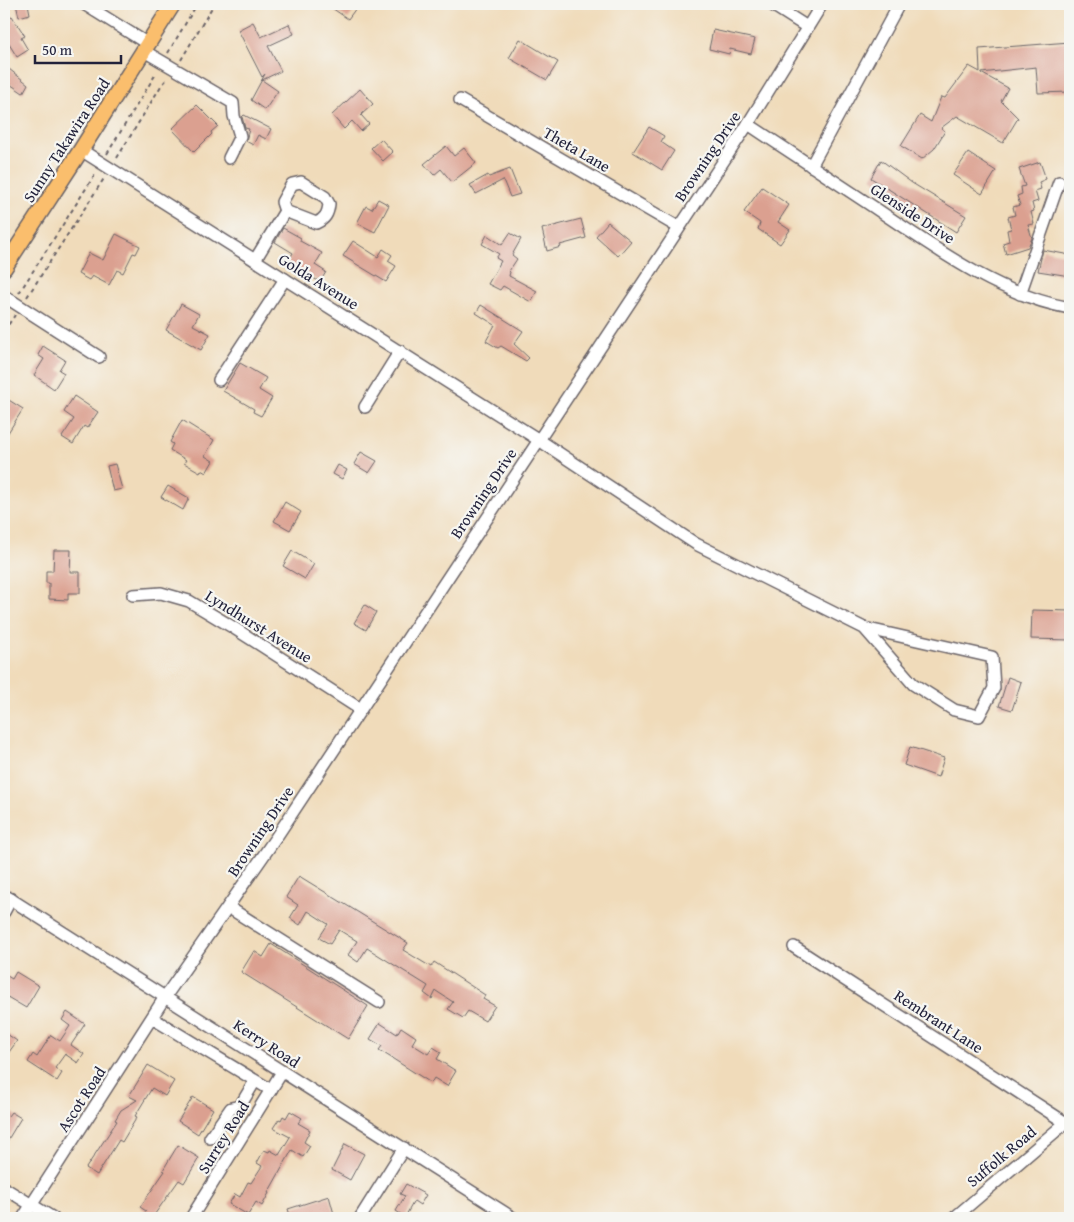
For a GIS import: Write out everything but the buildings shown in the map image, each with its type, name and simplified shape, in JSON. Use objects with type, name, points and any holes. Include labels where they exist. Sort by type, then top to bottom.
[{"type":"main road","name":"Sunny Takawira Road","points":[[4,268],[173,4]]},
{"type":"street","points":[[84,4],[146,47],[233,103],[234,116],[240,136],[229,158]]},
{"type":"street","points":[[771,4],[807,27]]},
{"type":"street","name":"Browning Drive","points":[[165,997],[228,907],[539,440],[678,227],[748,124],[822,4]]},
{"type":"street","points":[[811,166],[899,4]]},
{"type":"street","name":"Theta Lane","points":[[460,100],[678,227]]},
{"type":"street","name":"Glenside Drive","points":[[748,124],[925,242],[984,276],[1020,294],[1070,308]]},
{"type":"street","name":"Golda Avenue","points":[[81,150],[539,440],[696,544],[864,628]]},
{"type":"street","points":[[1020,294],[1059,182]]},
{"type":"street","points":[[255,260],[285,211]]},
{"type":"street","points":[[219,380],[285,279]]},
{"type":"street","points":[[4,296],[100,357]]},
{"type":"street","points":[[365,407],[400,351]]},
{"type":"street","name":"Lyndhurst Avenue","points":[[134,595],[161,593],[188,601],[234,628],[360,709]]},
{"type":"street","points":[[864,628],[992,657],[994,688],[979,716],[954,710],[913,684],[864,628]]},
{"type":"street","points":[[4,912],[8,897]]},
{"type":"street","name":"Kerry Road","points":[[8,897],[513,1218]]},
{"type":"street","points":[[228,907],[379,1002]]},
{"type":"street","name":"Rembrant Lane","points":[[794,947],[1068,1121]]},
{"type":"street","name":"Ascot Road","points":[[23,1218],[165,997]]},
{"type":"street","points":[[152,1018],[271,1090]]},
{"type":"street","name":"Surrey Road","points":[[191,1218],[282,1072]]},
{"type":"street","points":[[210,1138],[231,1108],[240,1106],[255,1081]]},
{"type":"street","name":"Suffolk Road","points":[[960,1216],[1068,1121]]},
{"type":"street","points":[[360,1218],[404,1148]]},
{"type":"street","points":[[4,1188],[53,1218]]}]
